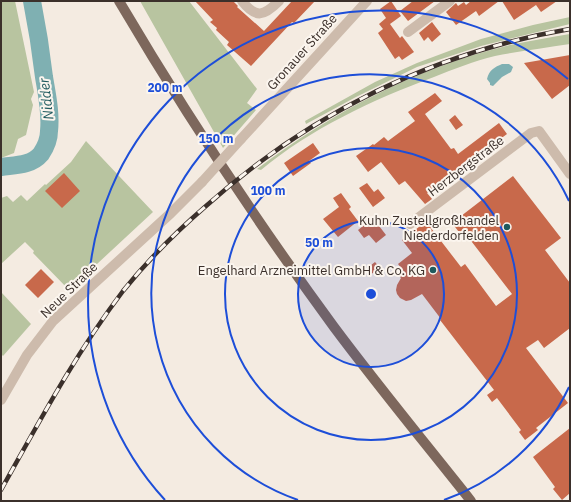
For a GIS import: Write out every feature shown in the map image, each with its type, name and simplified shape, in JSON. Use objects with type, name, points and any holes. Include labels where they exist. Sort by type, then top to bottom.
[{"type":"main road","points":[[119,1],[191,118],[286,260],[335,328],[471,501]]},
{"type":"street","points":[[242,1],[251,11],[260,14],[267,12],[279,1]]},
{"type":"street","name":"Gronauer Straße","points":[[241,139],[367,1]]},
{"type":"street","points":[[408,32],[450,1]]},
{"type":"street","name":"Herzbergstraße","points":[[410,224],[532,133],[539,132],[570,174]]},
{"type":"street","name":"Neue Straße","points":[[1,400],[27,356],[53,321],[171,213],[202,182],[241,139]]},
{"type":"green space","points":[[1,1],[15,1],[34,92],[31,99],[33,105],[26,135],[18,139],[14,153],[1,158]]},
{"type":"green space","points":[[140,1],[189,1],[257,89],[247,103],[256,110],[223,148]]},
{"type":"green space","points":[[570,17],[570,24],[481,46],[417,67],[306,124],[305,121],[375,82],[417,63],[481,39]]},
{"type":"green space","points":[[570,34],[570,44],[487,58],[457,68],[389,95],[321,128],[280,155],[261,170],[257,169],[315,129],[377,94],[409,79],[476,54],[510,45]]},
{"type":"green space","points":[[86,141],[153,212],[69,290],[33,253],[34,251],[25,242],[1,264],[1,198],[7,196],[13,202],[21,195],[27,201],[71,162]]},
{"type":"green space","points":[[1,292],[31,324],[3,356],[1,354]]},
{"type":"water","points":[[502,64],[509,64],[513,67],[511,72],[502,77],[493,86],[490,85],[487,79],[489,73]]},
{"type":"building","points":[[195,1],[233,1],[238,6],[237,7],[264,31],[292,1],[315,1],[294,23],[292,22],[251,66],[227,45],[229,42],[210,22],[213,20]]},
{"type":"building","points":[[391,1],[401,16],[390,24],[400,38],[402,36],[414,52],[402,60],[399,56],[395,59],[378,33],[383,29],[379,24],[386,18],[380,9]]},
{"type":"building","points":[[413,1],[435,1],[408,21],[400,11]]},
{"type":"building","points":[[471,1],[499,1],[479,16],[476,11],[456,25],[446,12],[456,3],[458,6],[464,2],[466,5]]},
{"type":"building","points":[[502,1],[557,1],[541,12],[536,5],[514,20]]},
{"type":"building","points":[[432,22],[441,34],[432,42],[428,37],[424,41],[419,33]]},
{"type":"building","points":[[570,55],[570,85],[552,99],[524,63]]},
{"type":"building","points":[[435,93],[442,101],[425,114],[451,149],[454,148],[458,154],[499,123],[507,134],[427,193],[432,199],[425,204],[405,181],[399,185],[381,162],[368,172],[356,156],[384,137],[388,141],[415,121],[408,112]]},
{"type":"building","points":[[455,115],[463,125],[456,130],[449,120]]},
{"type":"building","points":[[313,143],[320,153],[309,161],[311,163],[293,176],[284,163]]},
{"type":"building","points":[[64,173],[80,191],[62,208],[45,191]]},
{"type":"building","points":[[513,176],[561,238],[545,250],[570,283],[570,328],[544,348],[538,340],[526,348],[568,403],[536,428],[538,430],[525,440],[519,432],[521,430],[497,398],[492,402],[487,395],[494,390],[422,294],[406,301],[400,298],[396,290],[401,278],[400,277],[405,273],[398,264],[412,253],[402,240],[428,220],[433,226],[431,228],[461,267],[465,264],[496,306],[512,294],[465,233],[462,236],[452,223]]},
{"type":"building","points":[[367,183],[374,192],[378,189],[385,198],[373,207],[359,188]]},
{"type":"building","points":[[341,193],[351,207],[349,209],[358,221],[338,237],[323,219],[339,207],[333,198]]},
{"type":"building","points":[[373,218],[386,235],[376,243],[369,235],[364,238],[358,230]]},
{"type":"building","points":[[375,262],[380,268],[370,275],[366,269]]},
{"type":"building","points":[[41,269],[54,282],[38,298],[25,285]]},
{"type":"building","points":[[570,428],[570,493],[562,500],[553,489],[555,487],[533,457]]},
{"type":"waterway","name":"Nidder","points":[[1,167],[27,163],[37,158],[44,149],[48,137],[48,104],[32,1]]},
{"type":"railway","points":[[1,490],[74,363],[123,291],[142,268],[173,236],[246,173],[287,143],[331,116],[376,92],[422,71],[470,53],[520,39],[570,29]]},
{"type":"place","name":"Kuhn Zustellgroßhandel Niederdorfelden","points":[[507,227]]},
{"type":"place","name":"Engelhard Arzneimittel GmbH & Co. KG","points":[[433,270]]}]
